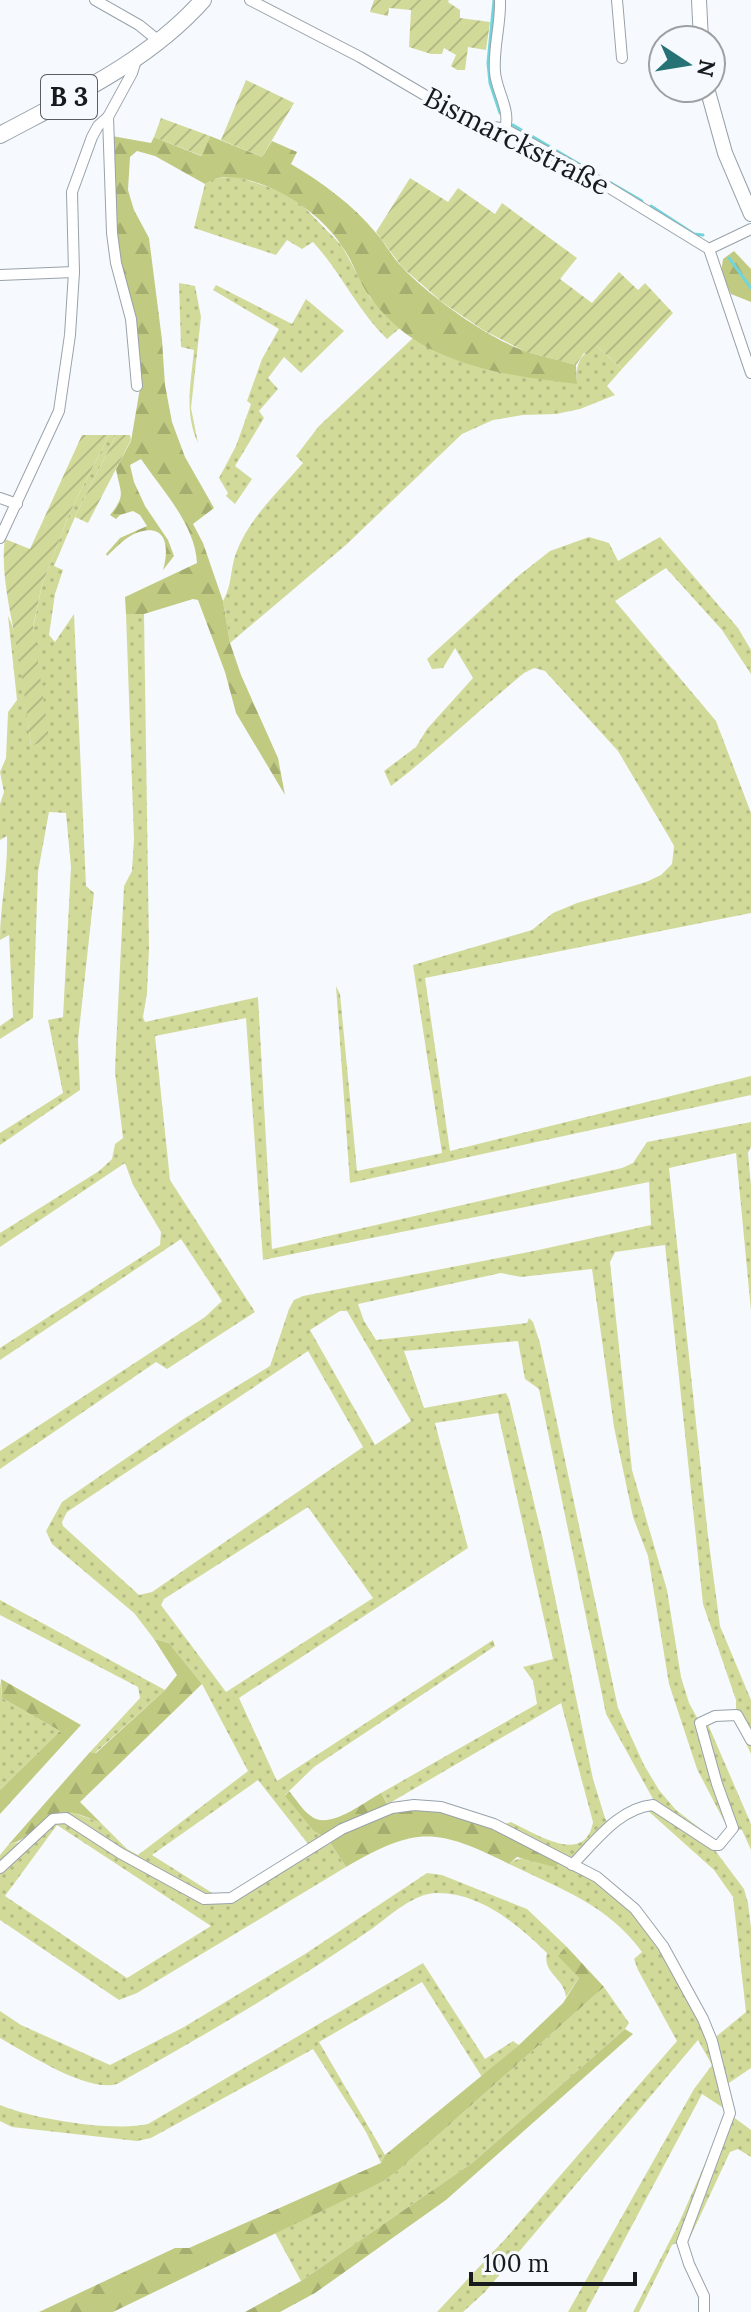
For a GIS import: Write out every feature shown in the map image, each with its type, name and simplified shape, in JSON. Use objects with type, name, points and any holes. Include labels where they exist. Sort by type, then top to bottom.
[{"type":"main road","name":"B 3","points":[[0,135],[160,42],[203,0]]},
{"type":"street","points":[[95,0],[139,25],[160,42]]},
{"type":"street","name":"Bismarckstraße","points":[[250,0],[360,57],[478,124],[505,129],[590,176],[709,249]]},
{"type":"street","points":[[500,0],[495,74],[505,108],[505,129]]},
{"type":"street","points":[[617,0],[622,58]]},
{"type":"street","points":[[699,0],[700,24]]},
{"type":"street","points":[[0,538],[59,411],[70,335],[74,272],[72,192],[92,137],[108,117],[132,73],[137,57]]},
{"type":"street","points":[[711,104],[725,153],[751,214]]},
{"type":"street","points":[[108,117],[112,233],[116,263],[131,319],[137,386]]},
{"type":"street","points":[[751,229],[709,249],[751,373]]},
{"type":"street","points":[[0,275],[74,272]]},
{"type":"street","points":[[0,498],[17,504]]},
{"type":"street","points":[[572,1865],[611,1824],[642,1806],[653,1805],[714,1845],[719,1845],[733,1828],[700,1723],[715,1716],[737,1715],[751,1740]]},
{"type":"street","points":[[0,1868],[53,1819],[66,1818],[120,1853],[204,1899],[231,1898],[317,1843],[366,1817],[392,1808],[414,1805],[441,1807],[494,1824],[597,1877],[635,1909],[663,1946],[712,2041],[730,2113],[682,2242],[704,2296],[704,2312]]},
{"type":"green space","points":[[374,0],[449,0],[460,10],[460,18],[490,22],[486,50],[468,47],[465,70],[457,70],[451,66],[456,55],[444,48],[442,54],[431,54],[409,47],[411,10],[389,8],[388,16],[370,12]]},
{"type":"green space","points":[[246,80],[294,103],[262,157],[221,140]]},
{"type":"green space","points":[[161,118],[210,136],[202,156],[154,137]]},
{"type":"green space","points":[[112,136],[151,143],[154,137],[201,156],[210,136],[262,157],[272,141],[297,152],[291,164],[358,213],[402,267],[444,304],[513,346],[576,365],[577,384],[490,370],[428,348],[388,318],[366,291],[336,238],[295,201],[251,181],[224,177],[205,184],[155,156],[137,151],[130,157],[128,190],[134,210],[149,238],[172,422],[185,457],[214,508],[193,524],[203,543],[223,601],[230,643],[241,675],[278,758],[285,795],[236,713],[225,672],[198,600],[144,614],[126,614],[125,597],[197,563],[184,521],[141,459],[130,465],[134,482],[174,556],[163,570],[166,554],[164,540],[156,531],[149,530],[130,536],[106,554],[120,538],[147,526],[133,511],[116,519],[110,515],[120,498],[116,469],[131,441],[141,382],[116,252]]},
{"type":"green space","points":[[235,176],[277,190],[302,205],[342,246],[370,298],[400,328],[387,339],[313,242],[302,249],[287,240],[276,255],[194,228],[205,184],[213,179]]},
{"type":"green space","points":[[410,178],[448,202],[458,188],[495,214],[502,203],[577,258],[560,279],[592,303],[619,272],[638,290],[645,283],[673,313],[622,369],[597,346],[590,356],[584,353],[576,365],[526,352],[483,330],[442,302],[402,267],[376,232]]},
{"type":"green space","points":[[734,251],[751,269],[751,302],[731,294],[721,273],[723,259]]},
{"type":"green space","points":[[179,283],[195,286],[201,317],[191,408],[198,443],[190,409],[194,350],[181,347]]},
{"type":"green space","points":[[216,285],[292,324],[306,299],[344,331],[301,373],[284,357],[268,378],[278,389],[259,411],[264,418],[235,466],[252,479],[235,504],[226,496],[228,493],[219,478],[236,446],[262,359],[279,329],[213,290]]},
{"type":"green space","points":[[413,338],[432,349],[472,364],[534,378],[577,383],[580,360],[597,346],[622,369],[607,386],[615,395],[580,409],[556,414],[493,420],[462,434],[347,544],[230,643],[223,601],[236,553],[249,528],[303,463],[296,456],[319,426]]},
{"type":"green space","points":[[82,435],[109,435],[70,512],[42,585],[33,627],[49,739],[31,746],[5,579],[5,539],[30,549]]},
{"type":"green space","points":[[109,435],[116,435],[54,566],[63,570],[55,594],[49,635],[55,642],[74,614],[86,886],[94,893],[78,1040],[80,1090],[0,1145],[0,1133],[63,1093],[48,1020],[63,1017],[71,867],[66,813],[49,812],[38,872],[33,1018],[0,1039],[0,1026],[13,1017],[9,935],[0,940],[7,836],[0,840],[0,804],[4,792],[0,772],[6,758],[8,712],[17,700],[8,616],[21,661],[31,746],[38,672],[33,628],[42,585],[70,512]]},
{"type":"green space","points":[[116,435],[130,435],[131,440],[88,523],[75,517]]},
{"type":"green space","points":[[589,537],[609,543],[618,561],[660,537],[738,628],[751,650],[751,674],[722,630],[666,568],[615,601],[716,721],[751,813],[751,913],[425,978],[450,1151],[751,1076],[751,1095],[350,1183],[336,986],[340,994],[357,1171],[442,1153],[413,965],[532,930],[553,913],[646,882],[661,875],[672,864],[674,846],[618,751],[545,671],[534,668],[524,673],[391,786],[384,771],[416,747],[427,729],[473,678],[455,648],[443,668],[432,669],[427,659],[550,551]]},
{"type":"green space","points":[[126,614],[144,614],[149,948],[143,1017],[145,1022],[258,997],[272,1249],[622,1168],[633,1163],[647,1142],[751,1122],[751,1147],[748,1153],[751,1311],[736,1153],[669,1168],[720,1626],[751,1700],[751,1754],[736,1722],[736,1700],[703,1604],[665,1245],[615,1252],[610,1262],[632,1470],[667,1590],[681,1677],[689,1703],[700,1723],[707,1722],[751,1824],[751,1850],[742,1830],[724,1821],[697,1769],[669,1684],[648,1556],[633,1517],[614,1427],[592,1269],[521,1277],[501,1273],[358,1304],[376,1340],[527,1323],[529,1318],[533,1322],[618,1708],[659,1790],[676,1810],[714,1839],[714,1849],[744,1889],[748,1903],[751,1928],[751,2068],[723,2087],[732,2116],[751,2130],[751,2157],[738,2149],[730,2152],[687,2244],[679,2242],[672,2245],[639,2312],[633,2312],[678,2225],[728,2111],[702,2094],[586,2312],[568,2312],[694,2089],[712,2065],[698,2040],[485,2292],[463,2312],[437,2312],[507,2237],[677,2041],[638,1970],[634,1959],[642,1952],[629,1936],[599,1910],[509,1864],[525,1858],[555,1866],[497,1827],[511,1822],[545,1839],[570,1845],[580,1843],[588,1835],[593,1822],[561,1703],[388,1804],[381,1793],[537,1704],[533,1681],[523,1667],[553,1659],[498,1413],[435,1423],[468,1548],[239,1698],[277,1781],[493,1640],[495,1646],[314,1767],[285,1795],[327,1838],[346,1867],[137,1993],[119,2000],[0,1920],[0,1855],[9,1844],[20,1842],[52,1813],[69,1811],[101,1823],[127,1849],[138,1855],[248,1771],[202,1684],[169,1643],[154,1639],[134,1613],[52,1544],[46,1531],[62,1502],[185,1418],[270,1366],[294,1300],[651,1225],[649,1182],[263,1260],[246,1018],[155,1036],[170,1180],[255,1312],[167,1369],[156,1362],[0,1469],[0,1451],[205,1317],[222,1301],[181,1239],[0,1360],[0,1348],[160,1245],[161,1232],[133,1185],[125,1163],[0,1247],[0,1233],[99,1171],[112,1159],[115,1144],[123,1138],[115,1072],[124,886],[132,871],[134,839]],"holes":[[[340,1311],[347,1311],[411,1421],[375,1445],[310,1330]],[[518,1341],[525,1379],[539,1389],[606,1714],[653,1799],[646,1809],[714,1870],[733,1897],[746,2012],[712,2040],[678,1974],[648,1926],[622,1898],[571,1866],[609,1825],[593,1779],[543,1540],[509,1399],[506,1393],[424,1408],[404,1351]],[[308,1351],[363,1447],[152,1592],[139,1595],[62,1522],[67,1512]],[[308,1507],[373,1598],[226,1692],[161,1605],[164,1599]],[[258,1780],[312,1849],[232,1900],[217,1896],[152,1855]],[[57,1825],[211,1926],[127,1978],[5,1896]]]},
{"type":"green space","points":[[0,1600],[165,1690],[95,1753],[90,1752],[140,1698],[138,1687],[0,1615]]},
{"type":"green space","points":[[154,1639],[169,1643],[202,1684],[80,1802],[101,1823],[74,1813],[61,1812],[46,1819],[25,1837],[9,1844],[90,1752],[96,1753],[165,1690],[177,1675]]},
{"type":"green space","points":[[0,1679],[2,1698],[60,1731],[0,1790]]},
{"type":"green space","points":[[1,1679],[81,1725],[0,1814],[0,1790],[60,1731],[2,1698]]},
{"type":"green space","points":[[289,1791],[302,1808],[318,1820],[337,1818],[381,1793],[391,1810],[414,1808],[458,1815],[499,1830],[560,1861],[555,1867],[517,1857],[509,1864],[463,1844],[427,1837],[391,1844],[346,1867],[327,1838],[314,1831],[285,1796]]},
{"type":"green space","points":[[427,1873],[442,1875],[527,1909],[566,1946],[559,1956],[579,1978],[566,1997],[548,1966],[547,1953],[523,1931],[483,1904],[453,1894],[437,1893],[411,1901],[279,1989],[117,2084],[90,2083],[74,2077],[0,2038],[0,2011],[21,2025],[110,2065],[184,2027],[305,1954]]},
{"type":"green space","points":[[566,1946],[604,1987],[384,2181],[113,2312],[39,2312],[175,2248],[189,2248],[381,2163],[385,2155],[519,2045],[563,2003],[579,1978],[558,1956]]},
{"type":"green space","points":[[423,1963],[485,2059],[513,2041],[519,2045],[482,2077],[422,1982],[319,2042],[385,2155],[381,2163],[366,2132],[313,2049],[151,2138],[137,2141],[12,2127],[0,2121],[0,2105],[73,2123],[115,2126],[148,2124]]},
{"type":"green space","points":[[604,1987],[629,2023],[625,2029],[472,2163],[301,2281],[274,2231],[384,2181]]},
{"type":"green space","points":[[625,2029],[633,2034],[446,2200],[315,2293],[280,2312],[245,2312],[301,2281],[472,2163]]},
{"type":"waterway","points":[[494,0],[488,63],[490,83],[500,113]]},
{"type":"waterway","points":[[513,125],[584,167]]},
{"type":"waterway","points":[[604,179],[642,201]]},
{"type":"waterway","points":[[651,206],[694,234],[703,235]]},
{"type":"waterway","points":[[729,258],[751,288]]}]
